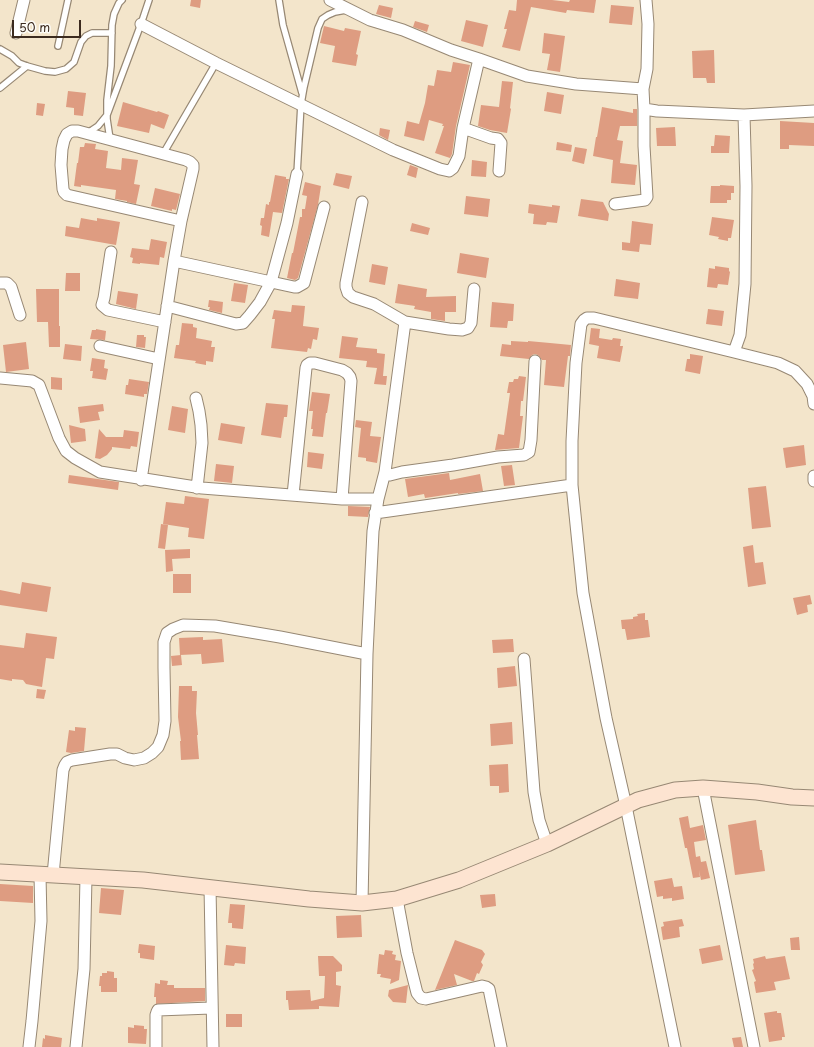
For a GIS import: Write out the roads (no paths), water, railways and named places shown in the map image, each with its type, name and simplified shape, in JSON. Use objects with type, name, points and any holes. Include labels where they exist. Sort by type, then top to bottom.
[{"type":"main road","points":[[0,872],[143,880],[362,904],[397,899],[459,880],[547,844],[638,800],[675,790],[703,788],[814,798]]},
{"type":"street","points":[[16,33],[24,0]]},
{"type":"street","points":[[330,0],[370,20],[403,30],[451,50],[527,76],[576,84],[643,89]]},
{"type":"street","points":[[615,204],[645,200],[647,197],[643,89],[647,69],[648,24],[646,0]]},
{"type":"street","points":[[141,24],[216,63],[302,99],[394,150],[440,169],[449,171],[453,168],[459,156],[463,128],[479,59]]},
{"type":"street","points":[[644,109],[657,111],[744,115],[814,111]]},
{"type":"street","points":[[734,352],[740,335],[745,284],[746,186],[744,115]]},
{"type":"street","points":[[463,128],[498,139],[501,143],[499,171]]},
{"type":"street","points":[[142,480],[174,261],[193,165],[186,160],[87,133],[72,131],[67,134],[62,149],[61,165],[62,188],[67,195],[181,220]]},
{"type":"street","points":[[167,306],[236,324],[243,323],[260,302],[271,282],[287,222],[297,174]]},
{"type":"street","points":[[362,202],[346,283],[348,293],[353,297],[374,304],[405,322],[462,330],[468,328],[471,323],[474,288]]},
{"type":"street","points":[[174,261],[297,287],[304,283],[324,207]]},
{"type":"street","points":[[111,252],[102,305],[108,310],[165,322]]},
{"type":"street","points":[[0,283],[7,283],[10,287],[20,315]]},
{"type":"street","points":[[675,1047],[626,806],[606,718],[583,593],[572,485],[572,442],[576,363],[581,324],[587,318],[594,318],[778,362],[795,371],[807,384],[813,396],[814,404]]},
{"type":"street","points":[[362,904],[367,654],[375,513],[385,472],[405,322]]},
{"type":"street","points":[[100,346],[159,359]]},
{"type":"street","points":[[385,472],[390,475],[498,457],[524,455],[529,452],[535,362]]},
{"type":"street","points":[[293,496],[306,368],[310,363],[316,363],[348,373],[351,381],[342,499]]},
{"type":"street","points":[[0,378],[32,381],[39,385],[59,438],[66,451],[75,458],[100,472],[197,488],[342,499],[378,499]]},
{"type":"street","points":[[196,398],[199,411],[201,437],[201,454],[197,488]]},
{"type":"street","points":[[814,476],[814,482]]},
{"type":"street","points":[[375,513],[572,485]]},
{"type":"street","points":[[29,1047],[40,921],[63,770],[67,762],[72,760],[116,754],[134,760],[144,758],[158,747],[163,735],[165,721],[164,642],[167,633],[183,625],[215,626],[287,638],[367,654]]},
{"type":"street","points":[[524,659],[534,792],[539,820],[547,844]]},
{"type":"street","points":[[703,788],[754,1047]]},
{"type":"street","points":[[76,1047],[84,969],[86,877]]},
{"type":"street","points":[[210,887],[211,1008],[213,1047]]},
{"type":"street","points":[[397,899],[407,953],[417,993],[420,998],[426,999],[482,986],[486,987],[489,989],[501,1047]]},
{"type":"street","points":[[156,1047],[156,1012],[158,1010],[211,1008]]},
{"type":"lane","points":[[58,46],[68,0]]},
{"type":"lane","points":[[110,139],[107,100],[112,66],[112,33],[114,14],[122,0]]},
{"type":"lane","points":[[87,133],[98,126],[107,115],[149,0]]},
{"type":"lane","points":[[279,0],[284,32],[302,99]]},
{"type":"lane","points":[[297,174],[302,99],[318,28],[322,19],[328,15],[349,10]]},
{"type":"lane","points":[[0,49],[27,66],[55,72],[66,69],[74,62],[86,36],[92,33],[112,33]]},
{"type":"lane","points":[[163,154],[216,63]]},
{"type":"lane","points":[[0,88],[27,66]]}]
